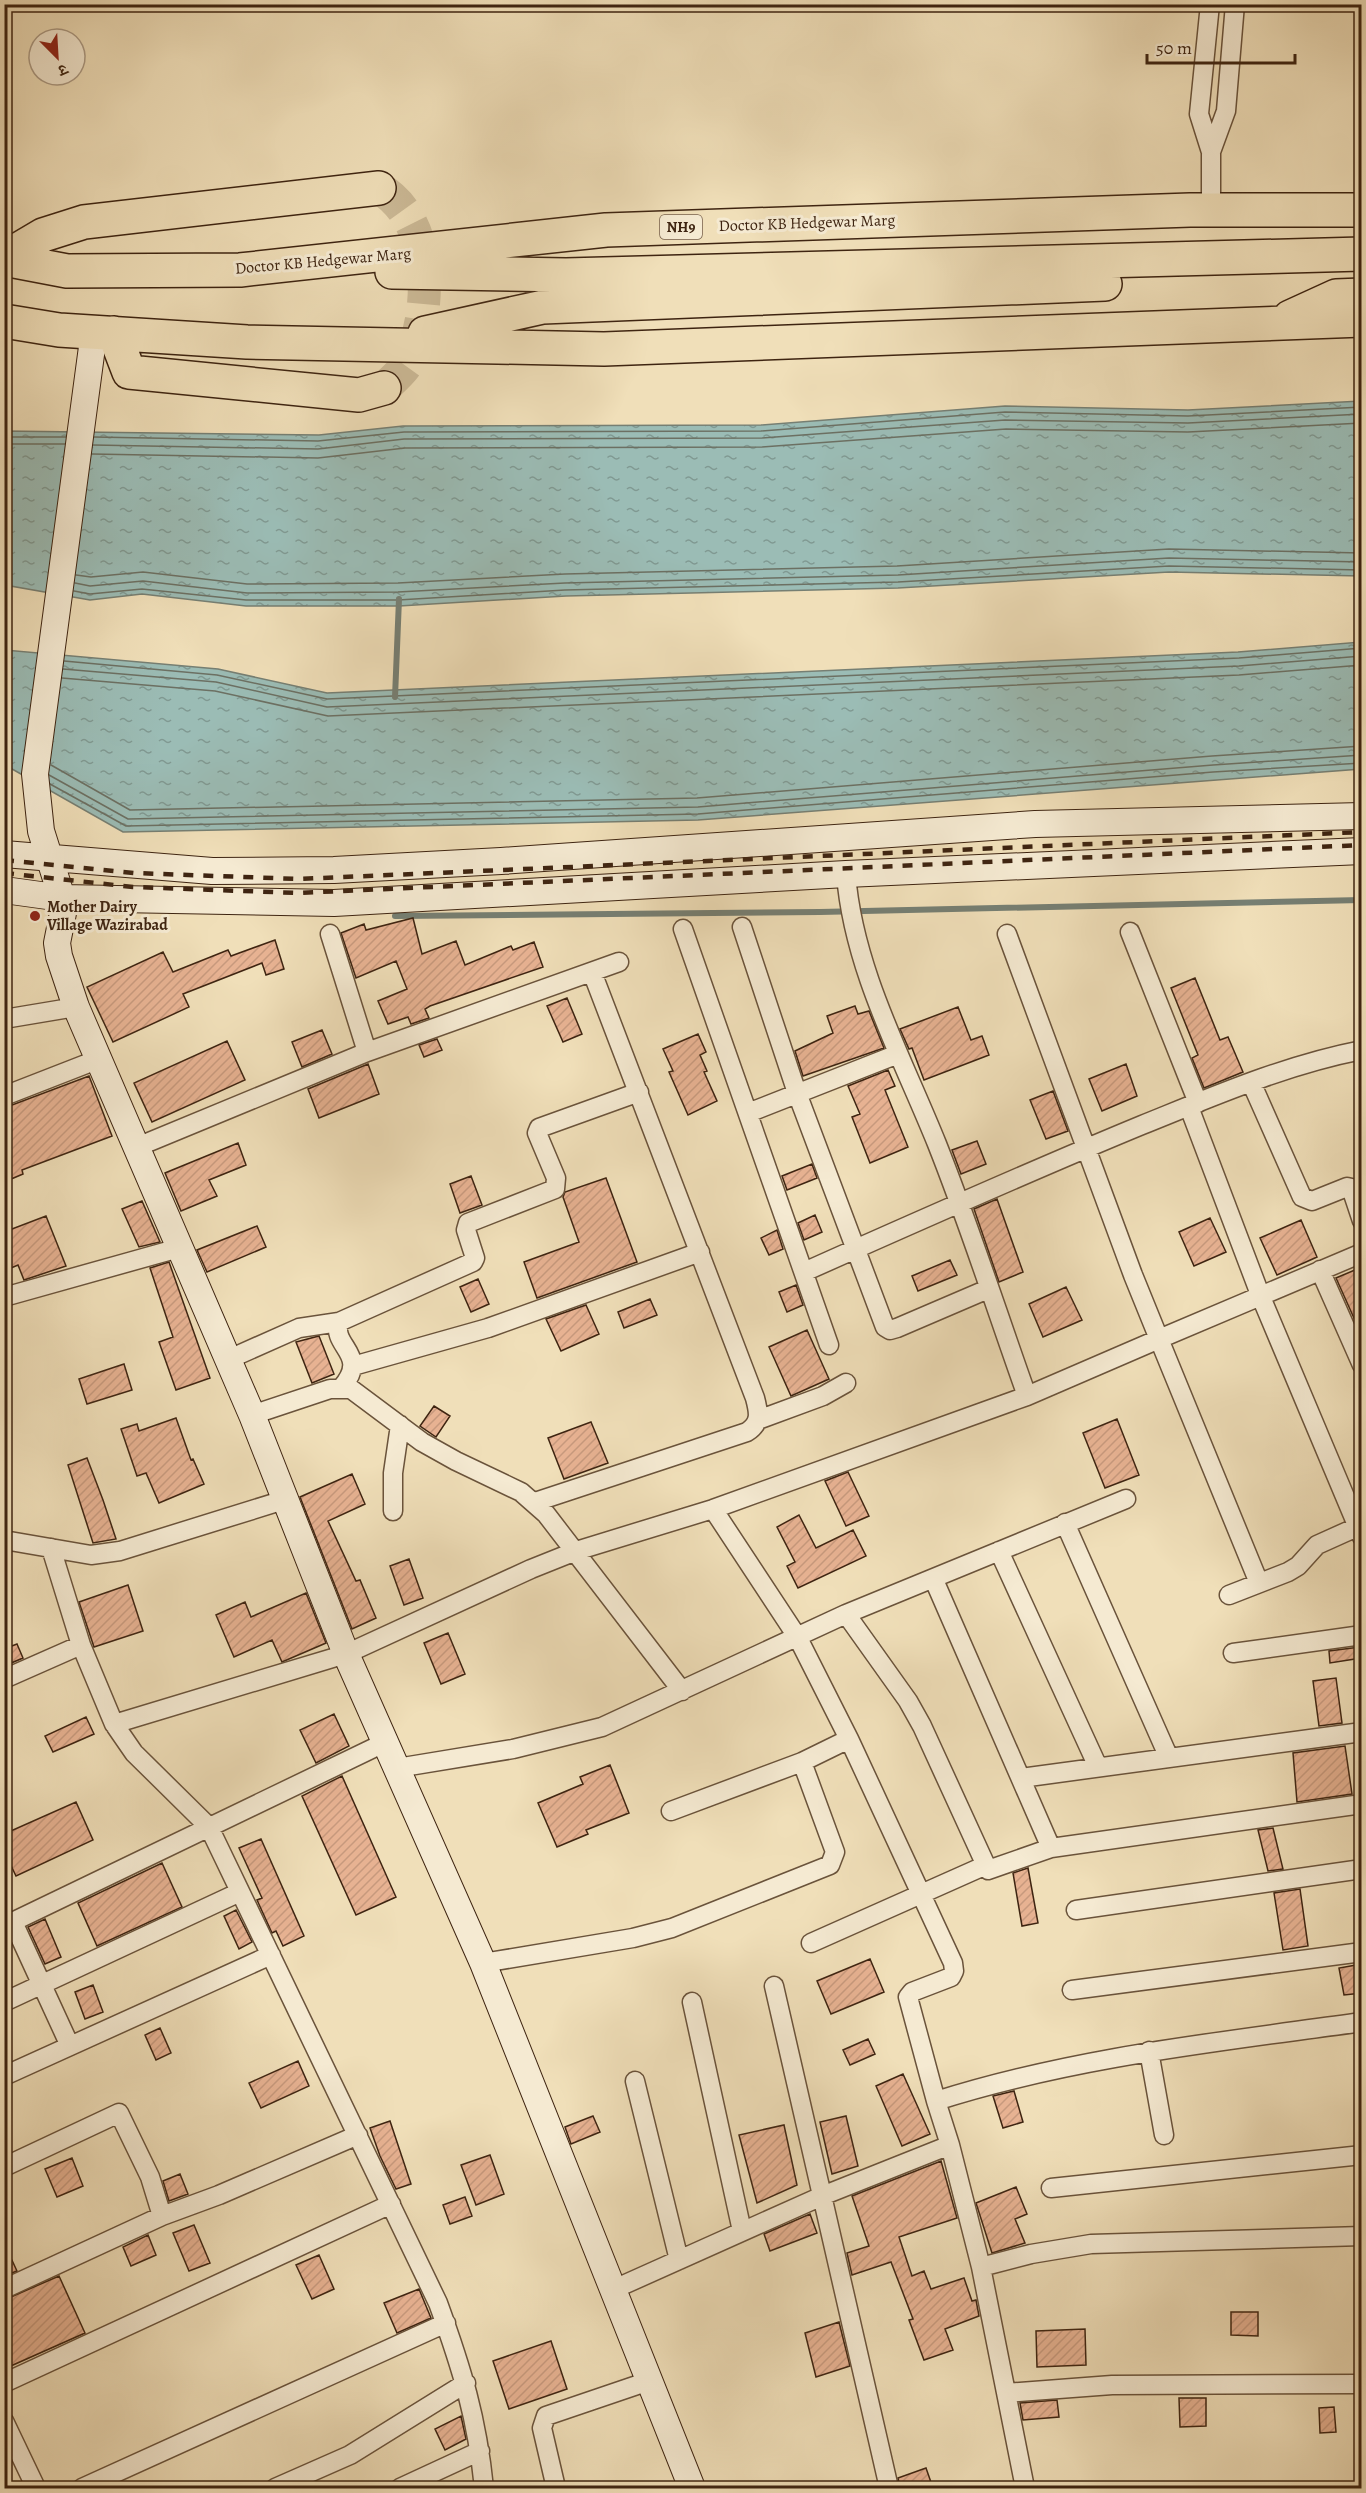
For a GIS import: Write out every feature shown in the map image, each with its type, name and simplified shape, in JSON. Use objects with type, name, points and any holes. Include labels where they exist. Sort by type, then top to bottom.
[{"type":"highway","points":[[4,259],[43,235],[84,222],[379,188]]},
{"type":"highway","name":"Doctor KB Hedgewar Marg","points":[[4,259],[67,271],[240,270],[606,230],[1211,210],[1362,210]]},
{"type":"highway","points":[[371,344],[623,289],[1362,254]]},
{"type":"highway","points":[[240,270],[566,275],[623,289],[1362,273]]},
{"type":"highway","points":[[1276,324],[1336,296],[1362,295]]},
{"type":"highway","points":[[4,321],[59,330],[247,342],[604,349],[1362,320]]},
{"type":"highway","points":[[104,333],[129,372],[359,395],[384,388]]},
{"type":"main road","points":[[104,333],[86,391],[35,774],[41,831],[62,898],[63,913],[57,943],[76,1007],[178,1248],[252,1415],[346,1654],[483,1963],[692,2488]]},
{"type":"main road","points":[[4,854],[212,871],[334,870],[513,861],[1035,824],[1362,816]]},
{"type":"main road","points":[[4,890],[62,898],[334,903],[846,874],[1362,851]]},
{"type":"street","points":[[1210,4],[1198,114],[1211,152],[1211,210]]},
{"type":"street","points":[[1211,152],[1226,111],[1235,4]]},
{"type":"street","points":[[846,874],[852,920],[898,1054],[937,1144],[1027,1396]]},
{"type":"street","points":[[742,927],[797,1093],[881,1321],[890,1330],[988,1289]]},
{"type":"street","points":[[683,929],[829,1345]]},
{"type":"street","points":[[1130,932],[1262,1298],[1359,1532],[1317,1545],[1298,1566],[1288,1572],[1228,1595]]},
{"type":"street","points":[[330,934],[368,1052]]},
{"type":"street","points":[[1007,934],[1088,1148],[1133,1275],[1259,1583]]},
{"type":"street","points":[[137,1147],[368,1052],[619,962]]},
{"type":"street","points":[[535,1502],[747,1432],[756,1427],[758,1420],[755,1398],[592,972]]},
{"type":"street","points":[[4,1019],[76,1007]]},
{"type":"street","points":[[804,1272],[1088,1148],[1193,1105],[1312,1060],[1362,1050]]},
{"type":"street","points":[[748,1113],[898,1054]]},
{"type":"street","points":[[4,1096],[99,1059]]},
{"type":"street","points":[[1251,1082],[1302,1197],[1312,1201],[1340,1189],[1359,1187]]},
{"type":"street","points":[[227,1360],[299,1328],[339,1322],[473,1262],[475,1258],[466,1230],[468,1222],[555,1189],[556,1179],[537,1133],[539,1128],[639,1092]]},
{"type":"street","points":[[1359,1187],[1353,1200],[1362,1221]]},
{"type":"street","points":[[4,1297],[178,1248]]},
{"type":"street","points":[[353,1366],[488,1328],[700,1252]]},
{"type":"street","points":[[114,1724],[346,1654],[531,1569],[576,1551],[713,1509],[1027,1396],[1159,1339],[1262,1298],[1362,1253]]},
{"type":"street","points":[[1320,1270],[1362,1365]]},
{"type":"street","points":[[252,1415],[342,1387],[352,1375],[353,1366],[338,1329],[339,1322]]},
{"type":"street","points":[[758,1420],[823,1396],[846,1383]]},
{"type":"street","points":[[342,1387],[358,1393],[438,1451],[521,1492],[535,1502],[576,1551],[682,1691]]},
{"type":"street","points":[[393,1511],[393,1473],[400,1425]]},
{"type":"street","points":[[397,1768],[558,1740],[602,1727],[846,1614],[934,1580],[1065,1522],[1126,1499]]},
{"type":"street","points":[[4,1540],[91,1555],[120,1551],[284,1500]]},
{"type":"street","points":[[713,1509],[798,1638],[849,1739],[954,1971],[951,1977],[912,1992],[908,1997],[981,2266],[1025,2488]]},
{"type":"street","points":[[1065,1522],[1169,1758]]},
{"type":"street","points":[[51,1548],[81,1645],[114,1724],[134,1753],[209,1827],[446,2323],[466,2383],[480,2451],[484,2488]]},
{"type":"street","points":[[999,1551],[1098,1767]]},
{"type":"street","points":[[934,1580],[1051,1848]]},
{"type":"street","points":[[846,1614],[908,1701],[922,1726],[984,1866],[988,1870],[1051,1848],[1362,1804]]},
{"type":"street","points":[[1233,1653],[1362,1635]]},
{"type":"street","points":[[4,1679],[81,1645]]},
{"type":"street","points":[[1021,1778],[1362,1732]]},
{"type":"street","points":[[671,1811],[802,1762],[849,1739]]},
{"type":"street","points":[[70,2046],[42,1985],[9,1924],[386,1742]]},
{"type":"street","points":[[483,1963],[633,1938],[672,1928],[830,1865],[835,1852],[802,1762]]},
{"type":"street","points":[[811,1943],[984,1866]]},
{"type":"street","points":[[1076,1910],[1362,1869]]},
{"type":"street","points":[[4,2002],[240,1892]]},
{"type":"street","points":[[1072,1990],[1362,1952]]},
{"type":"street","points":[[4,2076],[270,1955]]},
{"type":"street","points":[[774,1986],[889,2488]]},
{"type":"street","points":[[692,2002],[742,2231]]},
{"type":"street","points":[[936,2101],[996,2081],[1149,2051],[1362,2022]]},
{"type":"street","points":[[1149,2051],[1164,2135]]},
{"type":"street","points":[[635,2081],[679,2260]]},
{"type":"street","points":[[4,2167],[118,2113],[150,2177],[162,2216]]},
{"type":"street","points":[[4,2289],[162,2216],[219,2195],[358,2135]]},
{"type":"street","points":[[612,2290],[822,2196],[950,2145]]},
{"type":"street","points":[[1051,2188],[1362,2155]]},
{"type":"street","points":[[4,2383],[390,2204]]},
{"type":"street","points":[[981,2266],[1031,2254],[1091,2244],[1362,2236]]},
{"type":"street","points":[[82,2488],[446,2323]]},
{"type":"street","points":[[556,2488],[542,2428],[546,2416],[649,2382]]},
{"type":"street","points":[[275,2488],[350,2455],[466,2383]]},
{"type":"street","points":[[1006,2393],[1112,2385],[1362,2384]]},
{"type":"street","points":[[4,2421],[36,2488]]},
{"type":"street","points":[[400,2488],[480,2451]]},
{"type":"water","points":[[1361,401],[1361,576],[1169,572],[898,588],[566,596],[399,606],[246,606],[142,594],[90,600],[5,585],[4,431],[319,435],[403,426],[761,425],[1005,406],[1188,410]]},
{"type":"water","points":[[1361,642],[1361,769],[698,820],[123,832],[5,765],[5,650],[218,669],[327,693],[1238,652]]},
{"type":"building","points":[[413,918],[422,954],[456,941],[465,965],[511,946],[513,950],[534,942],[543,967],[430,1006],[425,1009],[429,1018],[411,1024],[408,1017],[388,1024],[378,1001],[407,989],[396,961],[356,978],[341,933],[364,924],[366,930]]},
{"type":"building","points":[[275,940],[284,969],[266,975],[262,963],[183,994],[189,1007],[113,1042],[87,987],[163,952],[173,972],[228,950],[231,956]]},
{"type":"building","points":[[1195,978],[1220,1040],[1228,1037],[1243,1072],[1204,1088],[1192,1058],[1198,1055],[1171,988]]},
{"type":"building","points":[[567,998],[582,1034],[563,1042],[547,1006]]},
{"type":"building","points":[[855,1006],[858,1014],[869,1011],[884,1048],[803,1076],[795,1051],[833,1033],[827,1016]]},
{"type":"building","points":[[958,1007],[971,1040],[982,1036],[989,1055],[924,1080],[912,1048],[909,1049],[900,1029]]},
{"type":"building","points":[[322,1030],[332,1054],[302,1067],[292,1042]]},
{"type":"building","points":[[698,1034],[706,1052],[700,1055],[707,1071],[704,1072],[717,1101],[688,1115],[669,1072],[673,1071],[663,1049]]},
{"type":"building","points":[[437,1039],[442,1050],[424,1057],[419,1045]]},
{"type":"building","points":[[227,1041],[245,1080],[152,1122],[134,1083]]},
{"type":"building","points":[[368,1064],[379,1094],[319,1118],[308,1089]]},
{"type":"building","points":[[1126,1064],[1137,1096],[1102,1111],[1089,1079]]},
{"type":"building","points":[[888,1070],[895,1086],[885,1090],[908,1147],[870,1163],[852,1117],[860,1114],[848,1086]]},
{"type":"building","points":[[89,1076],[112,1136],[22,1170],[23,1174],[4,1182],[4,1108]]},
{"type":"building","points":[[1053,1091],[1068,1131],[1046,1139],[1030,1100]]},
{"type":"building","points":[[977,1141],[986,1164],[961,1174],[952,1150]]},
{"type":"building","points":[[238,1143],[246,1165],[209,1180],[217,1196],[181,1211],[165,1173]]},
{"type":"building","points":[[812,1164],[817,1178],[787,1190],[782,1176]]},
{"type":"building","points":[[471,1176],[482,1205],[460,1213],[450,1184]]},
{"type":"building","points":[[606,1178],[637,1262],[537,1298],[524,1262],[579,1242],[563,1197],[565,1192]]},
{"type":"building","points":[[997,1199],[1023,1272],[999,1282],[974,1209]]},
{"type":"building","points":[[142,1201],[160,1242],[139,1247],[122,1209]]},
{"type":"building","points":[[815,1215],[822,1232],[804,1240],[798,1223]]},
{"type":"building","points":[[46,1216],[66,1266],[24,1280],[18,1265],[4,1271],[4,1232]]},
{"type":"building","points":[[1210,1218],[1226,1252],[1194,1266],[1179,1232]]},
{"type":"building","points":[[1301,1220],[1317,1257],[1277,1275],[1260,1238]]},
{"type":"building","points":[[257,1226],[266,1247],[207,1272],[197,1250]]},
{"type":"building","points":[[777,1230],[783,1249],[769,1255],[761,1238]]},
{"type":"building","points":[[950,1260],[957,1275],[918,1291],[912,1276]]},
{"type":"building","points":[[169,1262],[210,1378],[176,1390],[159,1342],[173,1337],[150,1268]]},
{"type":"building","points":[[1362,1267],[1362,1336],[1336,1278]]},
{"type":"building","points":[[478,1279],[489,1304],[471,1312],[460,1287]]},
{"type":"building","points":[[796,1285],[803,1305],[787,1312],[779,1292]]},
{"type":"building","points":[[1066,1287],[1082,1320],[1043,1337],[1029,1304]]},
{"type":"building","points":[[650,1299],[657,1315],[624,1328],[618,1312]]},
{"type":"building","points":[[586,1305],[599,1334],[561,1351],[546,1319]]},
{"type":"building","points":[[807,1330],[829,1379],[791,1396],[769,1347]]},
{"type":"building","points":[[319,1336],[334,1374],[312,1383],[296,1342]]},
{"type":"building","points":[[124,1364],[132,1390],[87,1404],[79,1379]]},
{"type":"building","points":[[434,1406],[450,1416],[436,1437],[420,1426]]},
{"type":"building","points":[[176,1418],[191,1460],[193,1459],[204,1484],[159,1503],[146,1473],[137,1476],[121,1429],[137,1424],[139,1431]]},
{"type":"building","points":[[1117,1419],[1139,1475],[1105,1488],[1083,1433]]},
{"type":"building","points":[[591,1422],[608,1463],[564,1479],[548,1438]]},
{"type":"building","points":[[87,1458],[116,1539],[93,1543],[68,1465]]},
{"type":"building","points":[[848,1472],[869,1516],[846,1526],[825,1481]]},
{"type":"building","points":[[352,1474],[365,1504],[328,1521],[356,1581],[360,1580],[376,1618],[352,1629],[300,1497]]},
{"type":"building","points":[[799,1515],[816,1548],[853,1530],[866,1556],[798,1588],[787,1566],[795,1562],[777,1527]]},
{"type":"building","points":[[409,1559],[423,1598],[404,1605],[390,1566]]},
{"type":"building","points":[[128,1585],[143,1631],[94,1647],[79,1602]]},
{"type":"building","points":[[306,1593],[326,1643],[282,1662],[272,1640],[234,1657],[216,1615],[245,1602],[251,1617]]},
{"type":"building","points":[[448,1633],[465,1674],[441,1684],[424,1643]]},
{"type":"building","points":[[17,1644],[23,1658],[4,1666],[4,1649]]},
{"type":"building","points":[[1360,1647],[1361,1658],[1330,1663],[1329,1651]]},
{"type":"building","points":[[1336,1678],[1342,1723],[1319,1726],[1313,1681]]},
{"type":"building","points":[[334,1714],[349,1746],[316,1763],[300,1730]]},
{"type":"building","points":[[86,1717],[94,1734],[53,1752],[45,1736]]},
{"type":"building","points":[[1345,1746],[1352,1794],[1297,1802],[1293,1753]]},
{"type":"building","points":[[610,1765],[629,1813],[586,1830],[588,1834],[557,1847],[538,1803],[583,1784],[580,1777]]},
{"type":"building","points":[[342,1776],[396,1897],[356,1915],[302,1796]]},
{"type":"building","points":[[76,1802],[93,1840],[16,1876],[4,1851],[4,1834]]},
{"type":"building","points":[[1273,1828],[1283,1869],[1268,1871],[1258,1830]]},
{"type":"building","points":[[261,1839],[304,1936],[283,1946],[276,1931],[272,1933],[257,1900],[262,1898],[239,1848]]},
{"type":"building","points":[[162,1863],[182,1907],[97,1946],[78,1903]]},
{"type":"building","points":[[1028,1868],[1038,1923],[1022,1926],[1013,1873]]},
{"type":"building","points":[[1300,1889],[1308,1946],[1283,1950],[1274,1893]]},
{"type":"building","points":[[236,1910],[252,1942],[239,1949],[224,1916]]},
{"type":"building","points":[[45,1919],[61,1957],[45,1964],[28,1927]]},
{"type":"building","points":[[870,1959],[884,1992],[831,2014],[817,1981]]},
{"type":"building","points":[[1362,1964],[1362,1993],[1344,1995],[1339,1968]]},
{"type":"building","points":[[93,1985],[103,2012],[85,2019],[75,1992]]},
{"type":"building","points":[[160,2028],[171,2053],[156,2060],[145,2035]]},
{"type":"building","points":[[868,2039],[875,2054],[850,2065],[843,2050]]},
{"type":"building","points":[[298,2061],[309,2086],[261,2108],[249,2083]]},
{"type":"building","points":[[903,2074],[930,2134],[902,2146],[876,2086]]},
{"type":"building","points":[[1014,2091],[1023,2122],[1003,2128],[993,2096]]},
{"type":"building","points":[[593,2116],[600,2132],[571,2144],[565,2127]]},
{"type":"building","points":[[846,2116],[858,2166],[832,2174],[820,2122]]},
{"type":"building","points":[[390,2121],[411,2184],[396,2189],[370,2128]]},
{"type":"building","points":[[784,2125],[797,2185],[757,2203],[739,2135]]},
{"type":"building","points":[[490,2155],[504,2194],[476,2205],[461,2165]]},
{"type":"building","points":[[72,2158],[83,2186],[57,2197],[45,2169]]},
{"type":"building","points":[[941,2161],[957,2218],[899,2237],[912,2276],[924,2271],[931,2289],[964,2278],[972,2301],[976,2300],[979,2316],[945,2329],[953,2350],[924,2360],[909,2320],[913,2319],[891,2262],[852,2275],[847,2253],[869,2246],[852,2196]]},
{"type":"building","points":[[180,2174],[188,2194],[169,2201],[163,2181]]},
{"type":"building","points":[[1016,2187],[1027,2214],[1015,2219],[1025,2243],[992,2253],[976,2203]]},
{"type":"building","points":[[465,2197],[472,2216],[450,2224],[443,2205]]},
{"type":"building","points":[[810,2214],[817,2233],[770,2251],[764,2234]]},
{"type":"building","points":[[194,2225],[210,2263],[189,2271],[173,2233]]},
{"type":"building","points":[[148,2235],[156,2255],[131,2266],[123,2247]]},
{"type":"building","points":[[4,2243],[17,2271],[4,2276]]},
{"type":"building","points":[[319,2255],[334,2289],[312,2299],[296,2265]]},
{"type":"building","points":[[59,2276],[85,2333],[4,2369],[4,2300]]},
{"type":"building","points":[[419,2289],[431,2318],[397,2333],[384,2303]]},
{"type":"building","points":[[1231,2312],[1258,2312],[1258,2336],[1231,2335]]},
{"type":"building","points":[[839,2322],[850,2366],[816,2377],[805,2333]]},
{"type":"building","points":[[1085,2329],[1086,2365],[1037,2367],[1036,2331]]},
{"type":"building","points":[[551,2341],[567,2389],[509,2409],[493,2361]]},
{"type":"building","points":[[1179,2398],[1206,2398],[1206,2426],[1180,2427]]},
{"type":"building","points":[[1057,2400],[1059,2417],[1023,2420],[1020,2403]]},
{"type":"building","points":[[1334,2407],[1336,2432],[1320,2433],[1319,2408]]},
{"type":"building","points":[[461,2416],[466,2439],[445,2450],[435,2429]]},
{"type":"building","points":[[926,2468],[933,2488],[900,2488],[898,2478]]},
{"type":"waterway","points":[[395,697],[399,599]]},
{"type":"waterway","points":[[395,916],[820,912],[1362,900]]},
{"type":"tunnel","points":[[379,188],[397,202],[410,221],[423,265],[424,289],[418,336],[409,362],[384,388]]},
{"type":"railway","points":[[4,860],[134,873],[299,879],[1362,832]]},
{"type":"railway","points":[[4,873],[133,887],[298,893],[1362,845]]},
{"type":"place","name":"Mother Dairy Village Wazirabad","points":[[35,916]]}]
